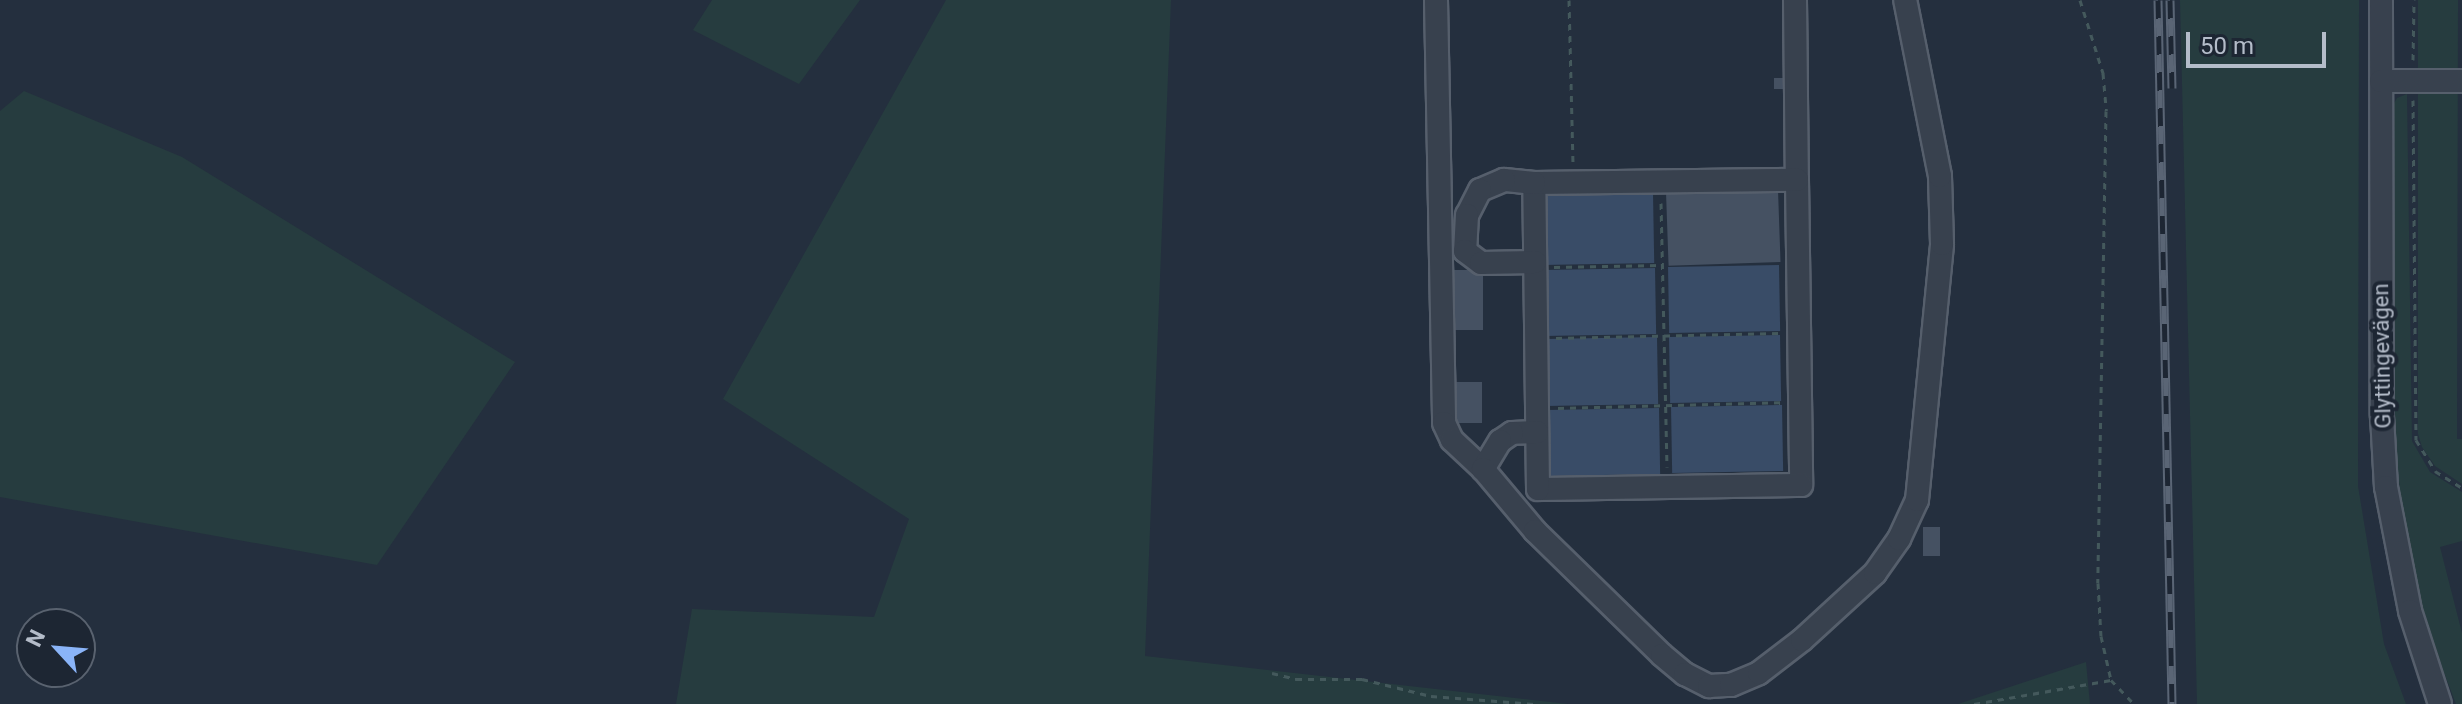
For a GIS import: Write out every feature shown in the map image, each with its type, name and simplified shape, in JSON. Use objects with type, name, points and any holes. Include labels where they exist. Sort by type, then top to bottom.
[{"type":"street","points":[[1453,0],[1436,10],[1444,423],[1452,440],[1483,469],[1535,531],[1662,655],[1685,674],[1709,686],[1731,685],[1759,673],[1802,640],[1875,573],[1899,539],[1917,500],[1942,244],[1940,176],[1905,0]]},
{"type":"street","points":[[1534,183],[1539,265],[1538,489],[1801,485],[1795,0]]},
{"type":"street","name":"Glyttingevägen","points":[[2381,0],[2382,400],[2386,487],[2410,611],[2440,704]]},
{"type":"street","points":[[2381,81],[2462,81]]},
{"type":"street","points":[[1539,265],[1481,263],[1465,251],[1467,215],[1480,190],[1504,180],[1573,183],[1797,180]]},
{"type":"street","points":[[1483,469],[1500,441],[1512,433],[1537,432]]},
{"type":"path","points":[[1569,0],[1573,183]]},
{"type":"path","points":[[2080,0],[2103,73],[2106,111],[2098,583],[2101,636],[2111,680],[2134,704]]},
{"type":"path","points":[[2414,0],[2416,440],[2435,471],[2462,488]]},
{"type":"path","points":[[1660,182],[1667,487]]},
{"type":"path","points":[[1539,265],[1662,265]]},
{"type":"path","points":[[1544,338],[1780,333]]},
{"type":"path","points":[[1546,408],[1782,402]]},
{"type":"path","points":[[1272,673],[1296,679],[1362,679],[1431,696],[1534,704]]},
{"type":"path","points":[[1974,704],[2111,680]]},
{"type":"green space","points":[[712,0],[860,0],[799,84],[693,30]]},
{"type":"green space","points":[[946,0],[1171,0],[1145,656],[1568,704],[676,704],[692,609],[874,617],[909,519],[723,399]]},
{"type":"green space","points":[[2180,0],[2359,0],[2358,486],[2384,644],[2406,704],[2197,704]]},
{"type":"green space","points":[[2418,0],[2458,0],[2457,439],[2462,439],[2462,484],[2435,466],[2422,447],[2418,434]]},
{"type":"green space","points":[[24,91],[182,157],[515,362],[377,565],[0,497],[0,111]]},
{"type":"green space","points":[[2407,94],[2412,441],[2430,472],[2462,492],[2462,541],[2440,547],[2462,633],[2462,704],[2456,704],[2417,590],[2402,511],[2395,441],[2393,105],[2397,98]]},
{"type":"green space","points":[[2086,662],[2090,704],[1958,704]]},
{"type":"water","points":[[1653,193],[1654,263],[1542,265],[1541,195]]},
{"type":"water","points":[[1779,265],[1780,331],[1669,333],[1668,267]]},
{"type":"water","points":[[1655,268],[1656,334],[1544,336],[1543,270]]},
{"type":"water","points":[[1780,335],[1781,401],[1670,403],[1669,337]]},
{"type":"water","points":[[1657,337],[1658,404],[1546,406],[1545,339]]},
{"type":"water","points":[[1782,405],[1783,471],[1672,473],[1671,407]]},
{"type":"water","points":[[1659,408],[1660,474],[1548,476],[1547,410]]},
{"type":"building","points":[[1774,78],[1786,78],[1786,89],[1774,89]]},
{"type":"building","points":[[1778,190],[1781,262],[1669,266],[1666,194]]},
{"type":"building","points":[[1451,270],[1483,270],[1483,330],[1451,330]]},
{"type":"building","points":[[1454,382],[1482,382],[1482,423],[1454,423]]},
{"type":"building","points":[[1923,527],[1940,527],[1940,556],[1923,556]]},
{"type":"railway","points":[[2158,0],[2172,704]]},
{"type":"railway","points":[[2170,0],[2172,88]]}]
